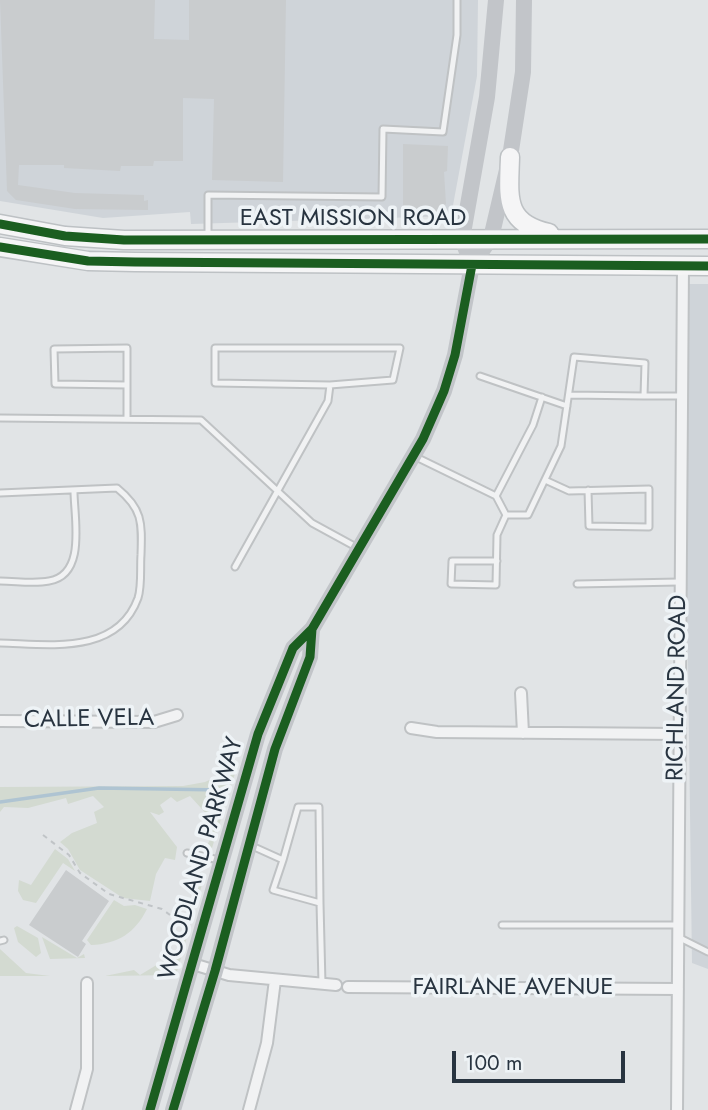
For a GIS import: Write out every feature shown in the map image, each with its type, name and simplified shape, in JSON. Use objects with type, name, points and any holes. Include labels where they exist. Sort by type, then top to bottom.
[{"type":"main road","points":[[472,265],[462,239],[486,97],[496,0]]},
{"type":"main road","name":"WOODLAND PARKWAY","points":[[150,1110],[258,734],[293,649],[312,629],[413,455],[444,391],[455,355],[472,265],[491,239],[510,158],[523,72],[524,0]]},
{"type":"main road","points":[[510,158],[509,200],[518,219],[538,230],[580,239]]},
{"type":"main road","name":"EAST MISSION ROAD","points":[[0,224],[87,239],[708,239]]},
{"type":"main road","points":[[135,262],[165,254],[303,247],[307,238]]},
{"type":"main road","name":"EAST MISSION ROAD","points":[[0,247],[63,258],[135,262],[708,266]]},
{"type":"main road","name":"WOODLAND PARKWAY","points":[[173,1110],[215,971],[275,749],[310,657],[312,629]]},
{"type":"street","name":"RICHLAND ROAD","points":[[677,1110],[683,266]]},
{"type":"street","points":[[522,693],[523,733]]},
{"type":"street","name":"CALLE VELA","points":[[0,721],[154,722],[177,715]]},
{"type":"street","points":[[411,729],[437,732],[678,734]]},
{"type":"street","name":"FAIRLANE AVENUE","points":[[193,964],[215,971],[342,986],[678,989]]},
{"type":"street","points":[[249,1110],[267,1043],[275,979]]},
{"type":"street","points":[[76,1110],[87,1069],[87,983]]},
{"type":"lane","points":[[208,239],[208,195],[383,197],[383,129],[443,132],[457,35],[457,0]]},
{"type":"lane","points":[[127,385],[55,384],[54,349],[127,348],[127,385],[127,419]]},
{"type":"lane","points":[[215,348],[400,348],[393,380],[330,385],[215,383],[215,348]]},
{"type":"lane","points":[[506,515],[528,515],[561,446],[574,357],[645,363],[644,396]]},
{"type":"lane","points":[[480,376],[567,406]]},
{"type":"lane","points":[[235,567],[328,401],[330,385]]},
{"type":"lane","points":[[569,395],[681,396]]},
{"type":"lane","points":[[496,496],[533,425],[542,397]]},
{"type":"lane","points":[[0,418],[201,420],[312,523],[358,548]]},
{"type":"lane","points":[[413,455],[496,496],[506,515]]},
{"type":"lane","points":[[545,480],[569,491],[588,490],[649,489],[649,527],[589,526],[588,490]]},
{"type":"lane","points":[[0,493],[117,488],[133,501],[142,524],[139,597],[124,620],[101,637],[82,645],[0,643]]},
{"type":"lane","points":[[0,581],[51,581],[69,572],[75,559],[74,491]]},
{"type":"lane","points":[[497,561],[452,561],[451,584],[496,585],[497,561],[498,534],[506,515]]},
{"type":"lane","points":[[576,584],[679,582]]},
{"type":"lane","points":[[320,903],[274,890],[298,807],[318,807],[322,984]]},
{"type":"lane","points":[[249,845],[283,860]]},
{"type":"lane","points":[[187,853],[222,860]]},
{"type":"lane","points":[[502,925],[678,931],[708,952]]},
{"type":"path","points":[[43,835],[69,855],[80,873],[109,894],[162,909],[170,915]]},
{"type":"shaded area","points":[[0,0],[478,0],[477,76],[451,216],[191,224],[190,212],[103,218],[0,201]]},
{"type":"shaded area","points":[[683,284],[708,284],[708,969],[692,963]]},
{"type":"shaded area","points":[[237,767],[212,848],[205,850],[211,837],[205,832],[211,819],[190,796],[177,802],[171,797],[160,805],[164,812],[159,815],[150,812],[177,847],[175,860],[165,858],[156,874],[150,901],[123,898],[80,870],[68,849],[60,842],[72,833],[97,823],[94,812],[104,807],[93,796],[68,804],[66,798],[28,808],[4,807],[0,812],[0,787],[183,786],[205,782]]},
{"type":"shaded area","points":[[55,849],[68,859],[75,871],[63,863],[36,903],[23,900],[18,891],[19,880],[31,885]]},
{"type":"shaded area","points":[[199,872],[205,874],[176,975],[105,976],[134,970],[140,975],[168,958],[165,951],[177,952]]},
{"type":"shaded area","points":[[114,900],[124,906],[135,905],[147,909],[137,925],[125,936],[91,945],[87,940]]},
{"type":"shaded area","points":[[17,926],[38,938],[41,953],[36,957],[18,942],[14,928]]},
{"type":"shaded area","points":[[42,937],[77,958],[84,954],[85,958],[50,959]]},
{"type":"shaded area","points":[[0,949],[26,973],[50,976],[0,976]]},
{"type":"building","points":[[0,0],[155,0],[154,39],[189,40],[189,0],[286,0],[283,182],[212,180],[214,99],[183,98],[183,161],[154,161],[153,166],[121,166],[120,171],[64,168],[64,165],[19,165],[18,185],[75,193],[144,195],[144,201],[148,200],[148,210],[75,209],[16,200],[7,191]]},
{"type":"building","points":[[403,144],[448,146],[447,171],[444,172],[446,204],[437,212],[403,210]]},
{"type":"building","points":[[66,870],[109,901],[82,941],[86,944],[78,957],[29,925]]},
{"type":"waterway","points":[[0,802],[99,788],[223,790]]},
{"type":"cycle path","points":[[0,224],[65,236],[124,240],[708,239]]},
{"type":"cycle path","points":[[0,247],[88,261],[708,266]]},
{"type":"cycle path","points":[[150,1110],[258,734],[293,648],[312,629],[423,439],[444,391],[455,355],[472,265]]},
{"type":"cycle path","points":[[173,1110],[215,971],[275,749],[310,657],[312,629]]}]
